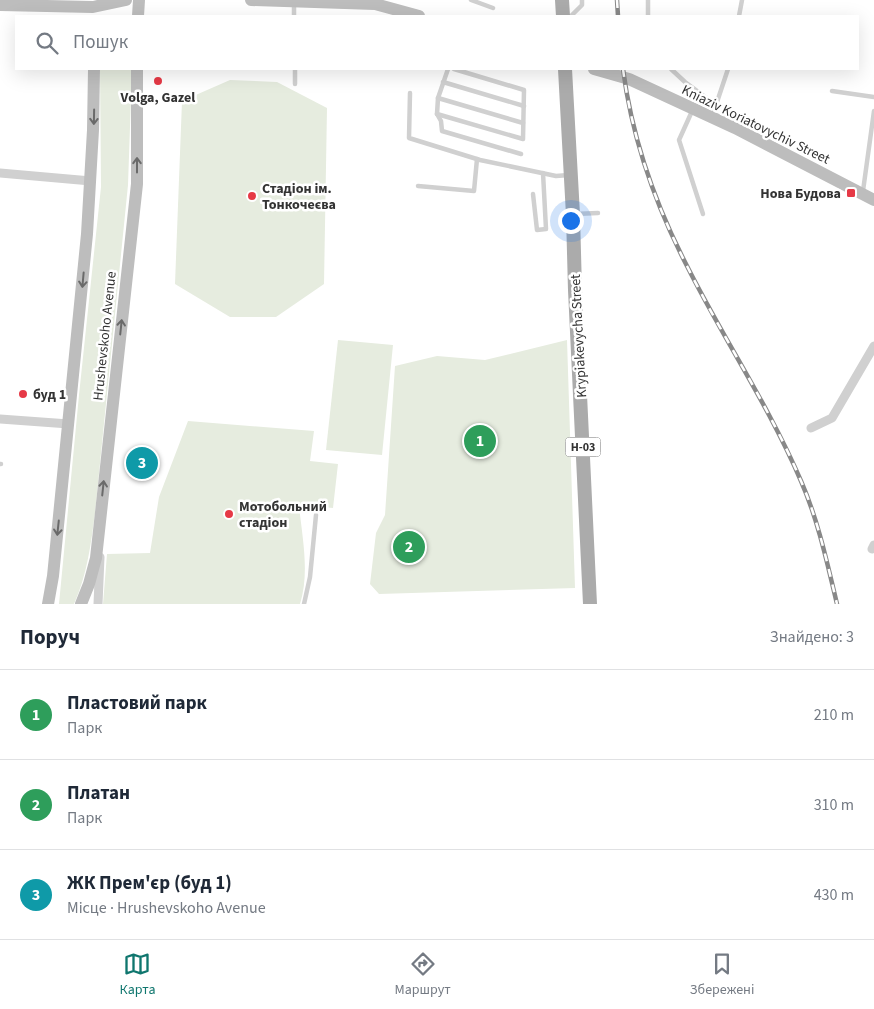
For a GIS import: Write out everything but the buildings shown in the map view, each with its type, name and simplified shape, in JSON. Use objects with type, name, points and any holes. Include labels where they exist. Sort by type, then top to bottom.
[{"type":"main road","points":[[0,4],[93,8],[126,0]]},
{"type":"main road","points":[[138,15],[139,0]]},
{"type":"main road","points":[[251,0],[375,2],[416,15]]},
{"type":"main road","points":[[562,0],[563,15]]},
{"type":"main road","name":"Hrushevskoho Avenue","points":[[48,604],[53,576],[83,282],[91,181],[94,70]]},
{"type":"main road","name":"Hrushevskoho Avenue","points":[[81,604],[96,558],[137,184],[138,70]]},
{"type":"main road","name":"Krypiakevycha Street","points":[[565,70],[590,604]]},
{"type":"main road","name":"Kniaziv Koriatovychiv Street","points":[[597,70],[629,80],[735,128],[874,200]]},
{"type":"street","points":[[0,173],[91,181]]},
{"type":"street","points":[[811,428],[832,418],[874,346]]},
{"type":"street","points":[[0,419],[69,424]]},
{"type":"street","points":[[98,604],[100,520]]},
{"type":"lane","points":[[471,0],[493,8]]},
{"type":"lane","points":[[571,15],[582,5],[582,0]]},
{"type":"lane","points":[[648,0],[648,15]]},
{"type":"lane","points":[[739,15],[742,0]]},
{"type":"lane","points":[[294,1],[294,15]]},
{"type":"lane","points":[[295,70],[295,84]]},
{"type":"lane","points":[[448,70],[438,98],[437,114],[441,121],[442,131],[521,154]]},
{"type":"lane","points":[[437,114],[523,139],[524,90],[457,70]]},
{"type":"lane","points":[[672,70],[716,105]]},
{"type":"lane","points":[[711,118],[728,70]]},
{"type":"lane","points":[[443,82],[524,106]]},
{"type":"lane","points":[[832,91],[874,97]]},
{"type":"lane","points":[[410,93],[409,138],[477,159],[556,176],[571,175]]},
{"type":"lane","points":[[438,98],[523,123]]},
{"type":"lane","points":[[693,109],[679,140],[703,214]]},
{"type":"lane","points":[[862,194],[874,111]]},
{"type":"lane","points":[[418,186],[474,191],[477,159]]},
{"type":"lane","points":[[533,194],[537,230],[546,229],[543,173]]},
{"type":"lane","points":[[573,215],[598,213]]},
{"type":"lane","points":[[304,604],[310,577],[316,515]]},
{"type":"shaded area","points":[[100,70],[132,70],[128,185],[95,513],[85,571],[74,604],[59,604],[79,395],[101,187]]},
{"type":"shaded area","name":"Стадіон ім. Тонкочеєва","points":[[230,80],[277,82],[327,108],[324,284],[276,317],[230,317],[175,284],[182,101]]},
{"type":"shaded area","points":[[338,340],[393,345],[382,455],[326,450]]},
{"type":"shaded area","points":[[567,340],[575,588],[379,594],[370,584],[376,533],[385,515],[395,366],[437,356],[485,360]]},
{"type":"shaded area","name":"Мотобольний стадіон","points":[[188,421],[314,431],[310,461],[338,464],[333,508],[299,505],[305,567],[300,604],[103,604],[107,554],[150,553],[159,497]]},
{"type":"railway","points":[[617,0],[618,15]]},
{"type":"railway","points":[[623,70],[632,120],[655,195],[675,243],[775,426],[801,481],[817,526],[837,604]]},
{"type":"place","name":"Volga, Gazel","points":[[158,81]]},
{"type":"place","name":"Нова Будова","points":[[851,193]]},
{"type":"place","name":"Стадіон ім. Тонкочеєва","points":[[252,196]]},
{"type":"place","name":"буд 1","points":[[23,394]]},
{"type":"place","name":"Пластовий парк","points":[[480,441]]},
{"type":"place","name":"ЖК Прем'єр (буд 1)","points":[[142,463]]},
{"type":"place","name":"Мотобольний стадіон","points":[[229,514]]},
{"type":"place","name":"Платан","points":[[409,547]]}]
